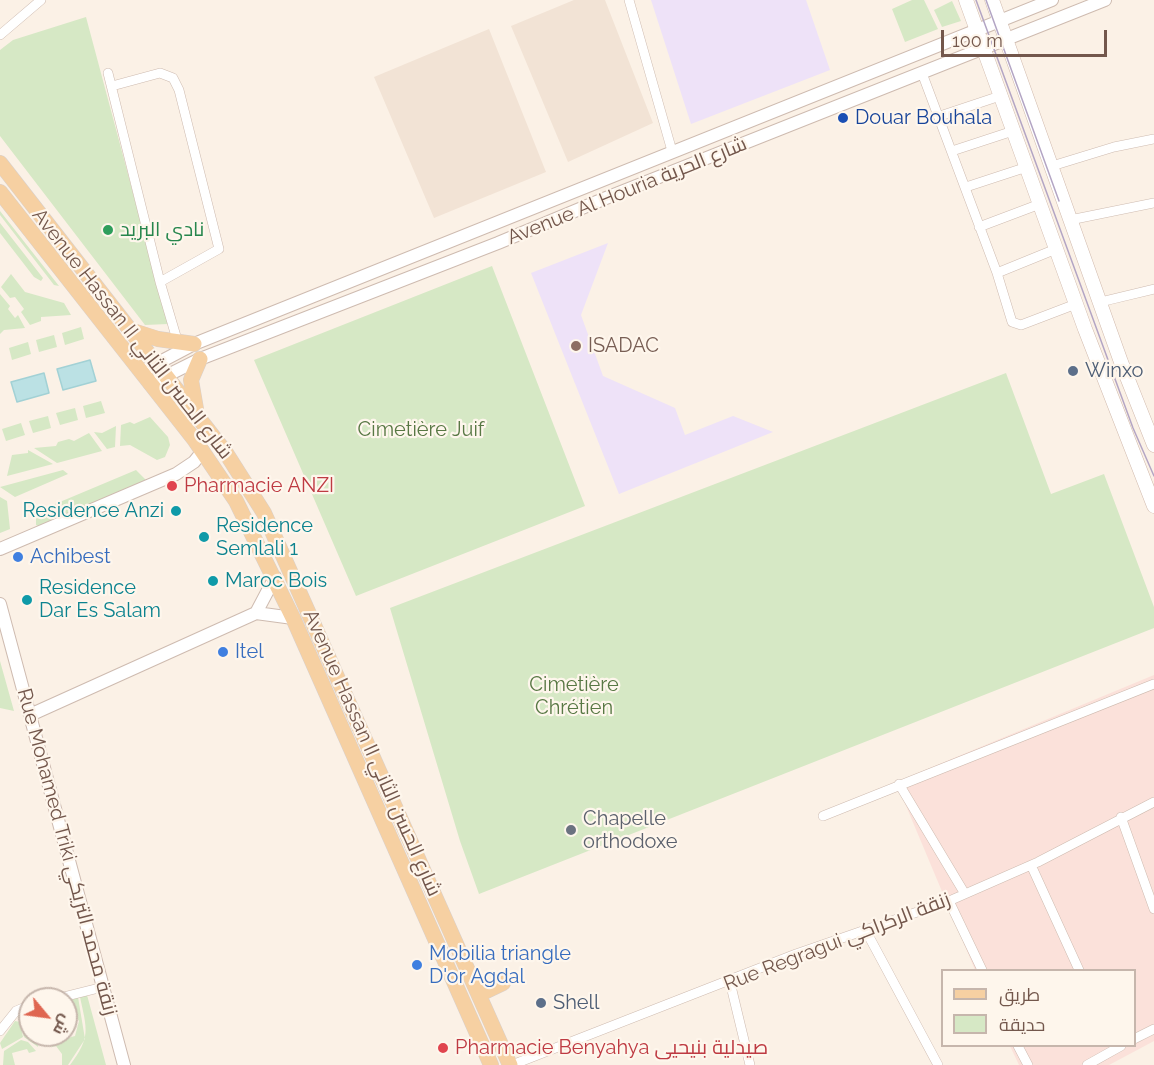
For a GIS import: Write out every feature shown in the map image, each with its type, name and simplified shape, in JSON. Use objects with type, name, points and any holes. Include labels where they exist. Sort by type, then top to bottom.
[{"type":"main road","points":[[966,0],[975,31],[1076,304],[1154,506]]},
{"type":"main road","points":[[992,0],[1070,220],[1154,445]]},
{"type":"main road","name":"Avenue Hassan II شارع الحسن الثاني","points":[[0,164],[199,418],[242,477],[276,537],[511,1065]]},
{"type":"main road","name":"Avenue Hassan II شارع الحسن الثاني","points":[[0,192],[203,451],[236,501],[275,578],[491,1065]]},
{"type":"main road","points":[[129,329],[178,343],[194,344]]},
{"type":"main road","points":[[199,418],[191,388],[193,373],[200,359]]},
{"type":"main road","points":[[480,994],[503,983]]},
{"type":"street","points":[[0,35],[41,0]]},
{"type":"street","points":[[629,0],[672,151]]},
{"type":"street","name":"Avenue Al Houria شارع الحرية","points":[[146,378],[156,364],[194,344],[1052,0]]},
{"type":"street","name":"Avenue Al Houria شارع الحرية","points":[[146,378],[166,376],[200,359],[1105,0]]},
{"type":"street","points":[[108,73],[160,282],[178,343]]},
{"type":"street","points":[[112,86],[160,73],[173,78],[179,90],[219,249],[160,282]]},
{"type":"street","points":[[922,73],[940,116],[1014,324],[1021,325],[1076,304]]},
{"type":"street","points":[[940,116],[1000,96]]},
{"type":"street","points":[[952,151],[1013,131]]},
{"type":"street","points":[[1052,166],[1154,139]]},
{"type":"street","points":[[966,188],[1027,167]]},
{"type":"street","points":[[1070,220],[1154,203]]},
{"type":"street","points":[[979,227],[1040,204]]},
{"type":"street","points":[[997,273],[1056,249]]},
{"type":"street","points":[[1100,302],[1154,289]]},
{"type":"street","points":[[0,549],[176,474],[194,462],[203,451]]},
{"type":"street","points":[[256,613],[275,578]]},
{"type":"street","name":"Rue Mohamed Triki زنقة محمد التريكي","points":[[0,604],[124,1065]]},
{"type":"street","points":[[30,715],[256,613],[293,618]]},
{"type":"street","points":[[823,816],[1152,685],[1154,696]]},
{"type":"street","points":[[899,784],[965,894]]},
{"type":"street","name":"Rue Regragui زنقة الركراكي","points":[[511,1065],[528,1062],[796,954],[965,894],[1031,865],[1154,802]]},
{"type":"street","points":[[1121,817],[1154,909]]},
{"type":"street","points":[[1031,865],[1079,969]]},
{"type":"street","points":[[949,900],[982,969]]},
{"type":"street","points":[[866,931],[938,1065]]},
{"type":"street","points":[[730,982],[750,1065]]},
{"type":"street","points":[[78,993],[103,987]]},
{"type":"street","points":[[0,1031],[12,1015],[18,1012]]},
{"type":"street","points":[[1136,1038],[1154,1029]]},
{"type":"street","points":[[1019,1047],[1028,1065]]},
{"type":"street","points":[[1087,1065],[1116,1047]]},
{"type":"shaded area","points":[[574,0],[605,0],[653,123],[568,162],[511,26]]},
{"type":"shaded area","points":[[651,0],[806,0],[830,70],[691,124]]},
{"type":"shaded area","points":[[489,29],[546,172],[434,218],[374,77]]},
{"type":"shaded area","name":"ISADAC","points":[[608,243],[581,315],[603,376],[675,408],[685,435],[733,416],[773,432],[619,494],[531,273]]},
{"type":"shaded area","points":[[1154,675],[1154,1041],[1109,1065],[1019,1065],[1010,1047],[1136,1047],[1136,969],[975,969],[896,782]]},
{"type":"green space","points":[[912,0],[924,0],[938,29],[905,42],[892,9]]},
{"type":"green space","points":[[952,1],[961,21],[942,27],[934,10]]},
{"type":"green space","name":"نادي البريد","points":[[86,17],[168,324],[145,325],[0,136],[0,50],[13,40]]},
{"type":"green space","points":[[0,211],[59,286],[54,285],[0,215]]},
{"type":"green space","points":[[0,223],[43,278],[41,281],[34,277],[0,233]]},
{"type":"green space","name":"Cimetière Juif","points":[[492,266],[585,506],[356,596],[254,360]]},
{"type":"green space","points":[[11,274],[25,292],[64,303],[71,315],[41,317],[41,321],[30,325],[21,312],[24,309],[15,297],[10,298],[1,287]]},
{"type":"green space","points":[[0,294],[10,306],[8,309],[15,318],[18,315],[25,328],[4,330],[0,334]]},
{"type":"green space","points":[[81,327],[84,339],[65,345],[62,333]]},
{"type":"green space","points":[[54,335],[57,347],[39,352],[36,340]]},
{"type":"green space","points":[[28,342],[31,354],[12,360],[9,348]]},
{"type":"green space","name":"Cimetière Chrétien","points":[[1006,373],[1051,494],[1104,474],[1154,607],[1154,628],[479,894],[460,841],[390,608]]},
{"type":"green space","points":[[101,401],[105,413],[86,418],[83,406]]},
{"type":"green space","points":[[75,408],[78,420],[60,425],[56,413]]},
{"type":"green space","points":[[48,416],[51,428],[33,433],[29,421]]},
{"type":"green space","points":[[150,417],[168,437],[170,445],[165,457],[157,460],[130,445],[120,446],[121,425],[130,422],[134,424]]},
{"type":"green space","points":[[21,423],[25,435],[6,441],[2,429]]},
{"type":"green space","points":[[116,426],[115,447],[107,449],[94,432],[102,433]]},
{"type":"green space","points":[[89,433],[102,451],[57,463],[34,448],[56,446],[58,442],[69,439],[74,441]]},
{"type":"green space","points":[[28,450],[53,464],[7,476],[12,455],[28,453]]},
{"type":"green space","points":[[63,470],[68,474],[15,497],[0,487]]},
{"type":"green space","points":[[136,470],[146,480],[36,525],[36,512]]},
{"type":"green space","points":[[0,497],[7,501],[10,529],[0,533]]},
{"type":"green space","points":[[0,661],[14,711],[0,708]]},
{"type":"green space","points":[[87,995],[106,1065],[70,1065],[84,1040],[85,1026],[80,997]]},
{"type":"green space","points":[[78,997],[85,1039],[68,1065],[62,1065],[62,1054],[57,1047],[78,1047]]},
{"type":"green space","points":[[15,1021],[18,1022],[18,1040],[2,1049],[0,1043]]},
{"type":"green space","points":[[18,1042],[18,1047],[32,1047],[36,1051],[29,1053],[27,1049],[12,1053],[15,1065],[3,1065],[4,1051]]},
{"type":"water","points":[[90,360],[96,381],[63,390],[57,369]]},
{"type":"water","points":[[44,373],[49,393],[17,402],[11,382]]},
{"type":"tram line","points":[[976,0],[1133,428],[1154,476]]},
{"type":"tram line","points":[[986,0],[1059,201]]},
{"type":"place","name":"Douar Bouhala","points":[[843,118]]},
{"type":"place","name":"نادي البريد","points":[[108,230]]},
{"type":"place","name":"ISADAC","points":[[576,346]]},
{"type":"place","name":"Winxo","points":[[1073,371]]},
{"type":"place","name":"Pharmacie ANZI","points":[[172,486]]},
{"type":"place","name":"Residence Anzi","points":[[176,511]]},
{"type":"place","name":"Residence Semlali 1","points":[[204,537]]},
{"type":"place","name":"Achibest","points":[[18,557]]},
{"type":"place","name":"Maroc Bois","points":[[213,581]]},
{"type":"place","name":"Residence Dar Es Salam","points":[[27,600]]},
{"type":"place","name":"Itel","points":[[223,652]]},
{"type":"place","name":"Chapelle orthodoxe","points":[[571,830]]},
{"type":"place","name":"Mobilia triangle D'or Agdal","points":[[417,965]]},
{"type":"place","name":"Shell","points":[[541,1003]]},
{"type":"place","name":"Pharmacie Benyahya صيدلية بنيحيى","points":[[443,1048]]}]
